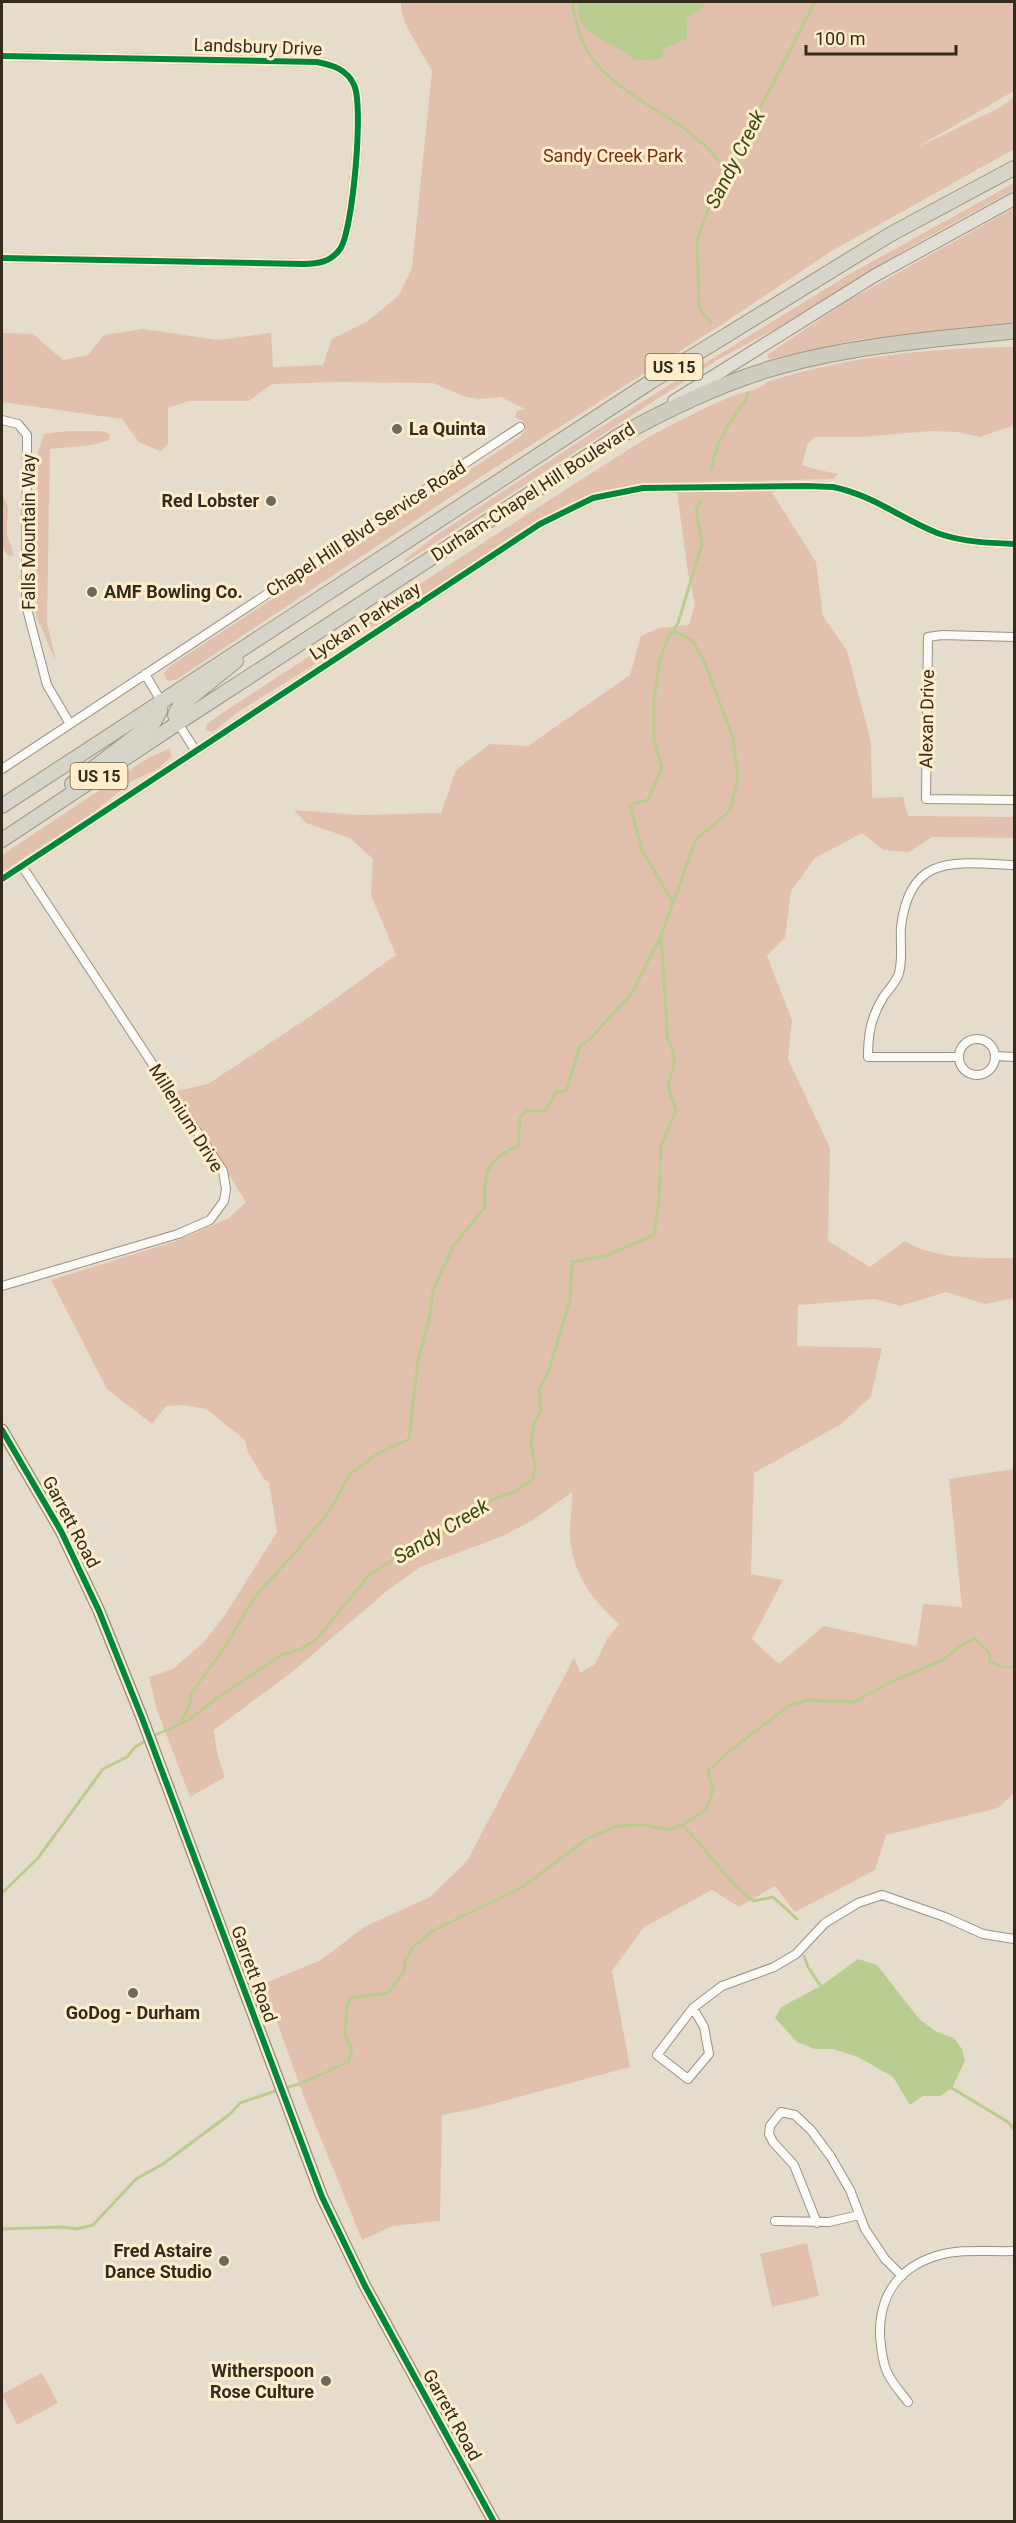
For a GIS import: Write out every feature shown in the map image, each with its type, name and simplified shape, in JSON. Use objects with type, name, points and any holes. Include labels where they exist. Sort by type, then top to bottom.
[{"type":"highway","name":"Durham-Chapel Hill Boulevard","points":[[2,806],[160,701],[771,306],[891,234],[1014,168]]},
{"type":"highway","name":"US 15","points":[[617,437],[677,406],[764,371],[837,353],[1014,331]]},
{"type":"highway","points":[[923,341],[1014,338]]},
{"type":"highway","name":"Durham-Chapel Hill Boulevard","points":[[2,840],[617,437]]},
{"type":"highway","points":[[178,723],[175,715],[181,705],[280,623]]},
{"type":"highway","points":[[20,828],[68,787],[154,722],[160,711],[160,701]]},
{"type":"main road","name":"Durham-Chapel Hill Boulevard","points":[[617,437],[874,276],[1014,199]]},
{"type":"street","name":"Landsbury Drive","points":[[2,56],[310,61],[330,64],[347,74],[356,88],[359,105],[347,234],[339,250],[324,262],[303,264],[2,258]]},
{"type":"street","name":"Falls Mountain Way","points":[[2,420],[18,424],[27,435],[26,605],[47,685],[70,724]]},
{"type":"street","name":"Chapel Hill Blvd Service Road","points":[[2,769],[520,427]]},
{"type":"street","name":"Lyckan Parkway","points":[[2,879],[540,524],[575,506],[609,494],[643,488],[833,487],[857,493],[950,537],[986,543],[1014,544]]},
{"type":"street","name":"Alexan Drive","points":[[1014,637],[942,635],[928,637],[926,800],[1014,800]]},
{"type":"street","points":[[145,675],[160,701]]},
{"type":"street","points":[[178,723],[195,750]]},
{"type":"street","points":[[959,1057],[868,1057],[868,1031],[872,1017],[899,974],[904,913],[911,891],[922,875],[942,865],[1014,865]]},
{"type":"street","name":"Millenium Drive","points":[[2,1286],[178,1234],[210,1220],[224,1202],[226,1189],[223,1172],[22,866]]},
{"type":"street","points":[[974,1040],[986,1042],[994,1050],[995,1056],[988,1071],[977,1075],[962,1068],[959,1057],[963,1046],[974,1040]]},
{"type":"street","points":[[995,1056],[1014,1057]]},
{"type":"street","name":"Garrett Road","points":[[2,1430],[67,1542],[94,1600],[142,1718],[322,2197],[365,2286],[494,2522]]},
{"type":"street","points":[[693,2008],[704,2027],[709,2054],[688,2079],[657,2055],[693,2008],[722,1986],[774,1967],[796,1954],[825,1923],[858,1904],[882,1895],[928,1910],[983,1934],[1014,1939]]},
{"type":"street","points":[[817,2223],[794,2164],[773,2142],[769,2134],[770,2126],[781,2112],[795,2115],[812,2130],[831,2157],[845,2182],[859,2216],[885,2259],[902,2276]]},
{"type":"street","points":[[775,2221],[817,2223],[859,2216]]},
{"type":"street","points":[[908,2402],[886,2371],[881,2347],[880,2313],[885,2299],[902,2276],[923,2261],[954,2252],[1014,2251]]},
{"type":"green space","name":"Sandy Creek Park","points":[[401,2],[1014,2],[1014,91],[914,149],[1001,107],[1014,97],[1014,149],[830,252],[721,325],[488,472],[176,680],[167,681],[164,673],[170,666],[520,437],[525,430],[523,421],[515,417],[517,411],[525,409],[501,397],[480,399],[466,397],[433,383],[272,384],[249,401],[188,401],[168,408],[168,443],[161,452],[139,442],[122,419],[2,402],[2,333],[33,334],[63,360],[88,355],[104,335],[143,329],[218,340],[271,333],[273,367],[323,365],[332,339],[368,321],[399,295],[412,268],[432,71],[407,27],[401,11]]},
{"type":"green space","points":[[1014,183],[1014,190],[917,243],[779,327],[719,359],[404,563],[404,560],[438,534],[598,429],[848,275]]},
{"type":"green space","points":[[1014,208],[1014,322],[855,340],[769,359],[767,356],[844,303]]},
{"type":"green space","points":[[1014,347],[1014,425],[980,437],[957,432],[932,431],[859,437],[814,437],[807,445],[802,465],[838,474],[833,479],[646,483],[601,491],[569,503],[527,526],[425,596],[383,622],[365,630],[238,712],[213,732],[206,731],[206,725],[215,718],[476,547],[634,446],[693,414],[730,397],[760,387],[767,382],[828,366],[889,355],[951,349]]},
{"type":"green space","points":[[101,431],[110,434],[109,440],[92,445],[50,449],[47,623],[56,661],[36,616],[38,452],[44,434]]},
{"type":"green space","points":[[771,491],[816,562],[823,616],[847,651],[871,742],[872,798],[903,797],[908,816],[1014,817],[1014,838],[932,837],[909,852],[883,850],[862,833],[815,858],[791,891],[785,938],[767,956],[792,1020],[788,1059],[830,1148],[828,1241],[870,1267],[905,1241],[930,1252],[944,1255],[1014,1258],[1014,1298],[985,1304],[946,1292],[900,1306],[875,1299],[798,1305],[797,1346],[882,1348],[871,1397],[841,1424],[754,1473],[751,1574],[783,1580],[752,1639],[779,1664],[824,1626],[917,1646],[923,1604],[962,1607],[949,1479],[1014,1469],[1014,1793],[998,1808],[886,1835],[875,1870],[795,1912],[775,1886],[739,1907],[712,1890],[644,1927],[612,1971],[630,2067],[474,2109],[442,2115],[440,2221],[393,2226],[362,2240],[304,2097],[263,1984],[321,1960],[364,1927],[430,1897],[467,1861],[574,1658],[580,1673],[595,1664],[607,1639],[619,1624],[601,1606],[580,1576],[570,1538],[572,1492],[533,1520],[503,1536],[420,1567],[388,1590],[292,1672],[214,1730],[217,1753],[225,1777],[190,1797],[157,1710],[149,1677],[173,1669],[204,1642],[225,1615],[277,1532],[269,1482],[264,1479],[248,1452],[245,1440],[206,1409],[183,1405],[166,1406],[152,1424],[107,1389],[51,1280],[176,1241],[229,1218],[246,1202],[177,1091],[208,1084],[321,1009],[396,955],[371,895],[373,859],[350,838],[306,823],[294,810],[358,815],[441,813],[456,770],[490,744],[528,746],[630,675],[641,636],[659,628],[689,625],[695,604],[688,573],[677,492]]},
{"type":"green space","points":[[2,497],[7,505],[7,534],[13,556],[7,555],[2,545]]},
{"type":"green space","points":[[170,748],[171,757],[156,770],[132,781],[95,811],[2,872],[2,855],[148,758]]},
{"type":"green space","points":[[807,2243],[819,2296],[772,2307],[760,2254]]},
{"type":"green space","points":[[42,2373],[58,2403],[17,2425],[2,2394]]},
{"type":"shaded area","points":[[578,2],[705,2],[703,8],[687,18],[687,39],[664,48],[662,59],[635,60],[588,30],[578,13]]},
{"type":"shaded area","points":[[858,1959],[877,1965],[920,2020],[937,2032],[954,2038],[962,2049],[965,2061],[952,2088],[940,2096],[923,2096],[910,2105],[893,2077],[858,2057],[833,2049],[815,2049],[797,2042],[775,2018],[781,2007],[821,1986]]},
{"type":"waterway","points":[[573,2],[585,47],[598,66],[634,96],[694,136],[718,160],[727,174]]},
{"type":"waterway","name":"Sandy Creek","points":[[711,323],[699,308],[697,241],[711,200],[728,175],[738,151],[815,2]]},
{"type":"waterway","name":"Sandy Creek","points":[[712,469],[720,440],[748,393]]},
{"type":"waterway","name":"Sandy Creek","points":[[672,901],[642,850],[630,805],[648,800],[662,768],[654,740],[654,699],[660,660],[666,642],[678,623],[702,544],[696,510],[701,500]]},
{"type":"waterway","name":"Sandy Creek","points":[[153,1736],[189,1720],[281,1655],[301,1649],[317,1639],[369,1575],[413,1547],[443,1535],[478,1505],[516,1491],[533,1479],[535,1464],[531,1443],[534,1423],[541,1410],[539,1390],[548,1373],[570,1300],[572,1262],[605,1256],[654,1235],[659,1201],[661,1146],[676,1111],[669,1087],[674,1060],[667,1035],[661,936],[696,839],[730,811],[738,777],[733,738],[705,663],[693,641],[674,631]]},
{"type":"waterway","points":[[180,1724],[190,1704],[191,1694],[226,1645],[256,1595],[295,1553],[330,1510],[350,1474],[377,1454],[409,1439],[418,1361],[430,1315],[433,1290],[454,1245],[485,1207],[485,1185],[489,1169],[499,1156],[518,1146],[520,1117],[526,1111],[546,1111],[556,1092],[566,1091],[580,1046],[589,1040],[632,993],[660,938]]},
{"type":"waterway","points":[[284,2088],[300,2084],[348,2062],[352,2050],[345,2035],[347,2004],[352,1998],[388,1993],[404,1972],[405,1960],[413,1947],[432,1931],[521,1888],[587,1839],[616,1826],[644,1825],[669,1830],[706,1810],[713,1790],[708,1771],[732,1749],[790,1705],[807,1700],[854,1702],[891,1682],[943,1660],[961,1645],[975,1638],[989,1653],[990,1661],[1002,1667],[1014,1667]]},
{"type":"waterway","name":"Sandy Creek","points":[[2,1893],[38,1858],[103,1769],[127,1757],[135,1747],[147,1740]]},
{"type":"waterway","points":[[682,1825],[733,1883],[753,1901],[773,1897],[797,1919]]},
{"type":"waterway","points":[[804,1956],[808,1967],[822,1988]]},
{"type":"waterway","points":[[950,2087],[1008,2122],[1014,2129]]},
{"type":"waterway","points":[[2,2229],[62,2227],[77,2229],[93,2225],[136,2179],[163,2164],[230,2114],[240,2103],[278,2090]]},
{"type":"cycle path","points":[[2,56],[317,62],[338,69],[351,80],[357,97],[358,116],[356,167],[345,238],[333,257],[324,261],[303,264],[2,258]]},
{"type":"cycle path","points":[[2,879],[540,524],[593,498],[643,488],[833,487],[875,502],[949,537],[986,543],[1014,544]]},
{"type":"cycle path","points":[[2,1430],[61,1531],[99,1611],[142,1718],[322,2197],[365,2286],[494,2522]]},
{"type":"place","name":"La Quinta","points":[[397,429]]},
{"type":"place","name":"Red Lobster","points":[[271,501]]},
{"type":"place","name":"AMF Bowling Co.","points":[[92,592]]},
{"type":"place","name":"GoDog - Durham","points":[[133,1993]]},
{"type":"place","name":"Fred Astaire Dance Studio","points":[[224,2261]]},
{"type":"place","name":"Witherspoon Rose Culture","points":[[326,2381]]}]
